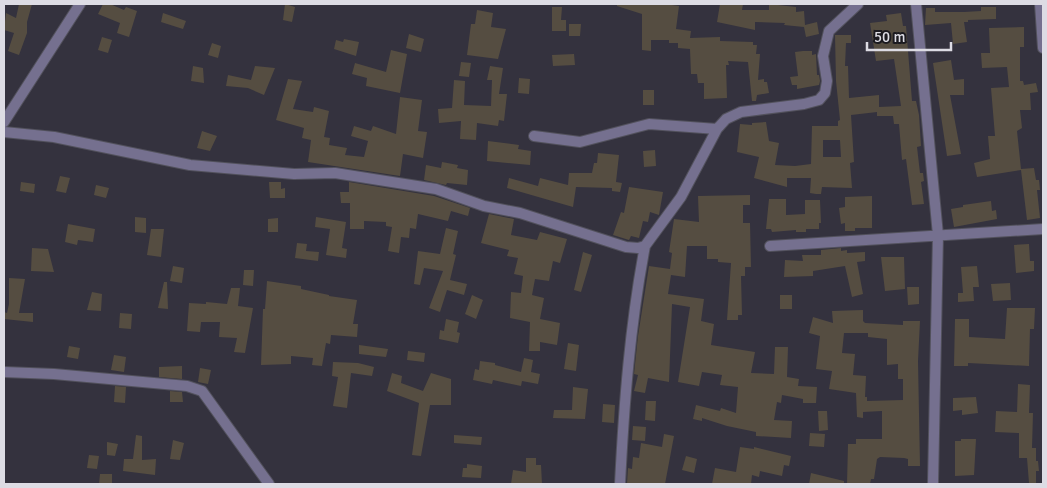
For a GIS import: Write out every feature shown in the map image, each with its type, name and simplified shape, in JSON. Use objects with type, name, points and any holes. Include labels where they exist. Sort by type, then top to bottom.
[{"type":"street","points":[[4,122],[80,4]]},
{"type":"street","points":[[620,484],[624,391],[631,326],[645,246],[681,197],[717,129],[726,119],[741,112],[804,104],[819,100],[825,93],[827,81],[823,56],[829,32],[858,4]]},
{"type":"street","points":[[916,4],[938,235],[933,484]]},
{"type":"street","points":[[1040,4],[1043,48]]},
{"type":"street","points":[[534,136],[580,142],[649,124],[717,129]]},
{"type":"street","points":[[4,132],[72,141],[190,165],[294,174],[335,173],[436,189],[484,206],[520,213],[626,247],[638,248],[645,246]]},
{"type":"street","points":[[770,246],[1043,229]]},
{"type":"street","points":[[4,372],[54,374],[179,385],[202,391],[269,484]]},
{"type":"building","points":[[19,4],[32,4],[27,22],[27,33],[19,55],[8,51],[14,33],[4,30],[6,13],[16,18]]},
{"type":"building","points":[[103,4],[110,4],[124,10],[126,7],[137,11],[129,37],[117,33],[120,23],[98,14]]},
{"type":"building","points":[[285,4],[295,7],[292,22],[283,20]]},
{"type":"building","points":[[617,4],[665,4],[679,6],[676,29],[691,31],[690,38],[720,37],[720,41],[753,42],[753,45],[757,45],[756,54],[760,54],[758,80],[764,79],[764,82],[767,82],[769,93],[757,95],[756,101],[752,101],[748,62],[728,61],[729,65],[726,65],[727,98],[704,99],[704,83],[698,83],[697,74],[691,74],[690,49],[678,48],[678,43],[669,43],[669,40],[651,40],[651,51],[642,50],[642,14],[617,6]]},
{"type":"building","points":[[720,4],[743,4],[742,10],[769,10],[769,4],[796,7],[796,12],[804,11],[805,25],[817,22],[819,34],[806,37],[804,27],[784,25],[785,23],[755,22],[755,30],[717,22]]},
{"type":"building","points":[[552,7],[562,7],[561,20],[566,20],[566,31],[552,31]]},
{"type":"building","points":[[981,7],[996,7],[996,19],[968,20],[968,22],[964,22],[967,42],[953,44],[951,23],[925,25],[926,8],[935,8],[935,12],[964,12],[981,11]]},
{"type":"building","points":[[477,10],[493,13],[491,27],[506,29],[498,59],[467,55],[471,24],[475,24]]},
{"type":"building","points":[[163,13],[186,21],[183,29],[161,22]]},
{"type":"building","points":[[901,13],[903,26],[906,26],[912,101],[916,101],[919,115],[921,146],[917,147],[920,173],[923,173],[924,181],[921,182],[924,204],[912,205],[906,159],[902,160],[899,124],[894,124],[893,116],[877,116],[877,112],[851,115],[854,162],[850,163],[852,188],[822,187],[821,194],[816,194],[810,193],[811,178],[787,178],[787,187],[754,178],[759,157],[737,152],[740,124],[752,125],[752,123],[766,122],[769,141],[779,143],[775,165],[795,166],[811,164],[812,126],[838,126],[838,121],[840,120],[836,81],[835,35],[851,35],[851,43],[846,43],[845,66],[848,66],[849,98],[879,95],[879,107],[901,106],[894,59],[876,61],[870,23],[887,21],[886,15]],"holes":[[[823,140],[840,140],[841,157],[823,157]]]},
{"type":"building","points":[[569,24],[581,24],[580,36],[569,36]]},
{"type":"building","points":[[1024,27],[1024,47],[1020,47],[1020,81],[1023,81],[1024,85],[1036,83],[1038,92],[1030,93],[1031,110],[1020,110],[1022,128],[1017,131],[1021,169],[1034,168],[1036,180],[1039,180],[1040,190],[1037,190],[1040,218],[1027,220],[1021,170],[977,177],[974,163],[990,159],[988,136],[995,136],[991,88],[1009,87],[1007,67],[982,68],[981,53],[990,53],[989,28]]},
{"type":"building","points":[[409,34],[424,39],[421,52],[406,48]]},
{"type":"building","points":[[102,37],[112,40],[108,53],[98,50]]},
{"type":"building","points":[[344,39],[359,42],[356,56],[334,49],[336,40],[343,42]]},
{"type":"building","points":[[212,43],[221,46],[218,58],[208,55]]},
{"type":"building","points":[[391,50],[407,54],[400,93],[366,86],[367,78],[352,74],[355,63],[386,72]]},
{"type":"building","points":[[812,51],[812,55],[816,54],[817,75],[819,75],[820,81],[819,85],[797,89],[797,85],[792,85],[790,77],[798,76],[795,52]]},
{"type":"building","points":[[574,54],[575,65],[553,66],[552,55]]},
{"type":"building","points":[[951,60],[954,80],[964,79],[964,95],[950,95],[961,154],[947,156],[933,63]]},
{"type":"building","points":[[461,62],[471,63],[469,77],[459,76]]},
{"type":"building","points":[[193,66],[203,68],[204,83],[191,81]]},
{"type":"building","points":[[255,66],[275,68],[264,95],[248,88],[226,86],[228,75],[251,80]]},
{"type":"building","points":[[490,66],[503,68],[499,94],[507,94],[504,121],[499,120],[498,126],[477,123],[476,140],[460,139],[461,121],[439,123],[438,109],[452,108],[454,80],[465,81],[464,105],[491,106],[492,80],[487,80]]},
{"type":"building","points":[[519,78],[530,79],[529,94],[518,93]]},
{"type":"building","points":[[288,79],[302,81],[293,109],[313,112],[314,107],[329,111],[324,137],[330,138],[329,145],[347,148],[345,155],[364,157],[368,141],[351,136],[354,126],[371,131],[373,126],[396,134],[400,97],[422,100],[418,131],[427,132],[423,158],[403,154],[400,176],[308,162],[311,140],[302,138],[304,128],[276,120]]},
{"type":"building","points":[[643,90],[654,90],[654,105],[643,105]]},
{"type":"building","points":[[202,131],[217,136],[210,151],[197,148]]},
{"type":"building","points":[[488,141],[519,145],[518,149],[531,151],[530,165],[487,161]]},
{"type":"building","points":[[655,150],[656,166],[644,167],[643,151]]},
{"type":"building","points":[[598,153],[619,155],[616,182],[622,183],[620,192],[612,191],[612,188],[576,187],[573,207],[507,188],[509,178],[538,186],[540,178],[568,185],[569,173],[592,173],[594,163],[597,163]]},
{"type":"building","points":[[442,162],[458,165],[457,168],[468,170],[467,185],[447,183],[446,185],[424,180],[426,165],[441,168]]},
{"type":"building","points":[[60,176],[70,178],[66,193],[56,191]]},
{"type":"building","points":[[21,182],[35,184],[34,193],[20,191]]},
{"type":"building","points":[[269,182],[281,182],[281,189],[285,188],[285,198],[270,198]]},
{"type":"building","points":[[349,182],[434,196],[470,208],[468,216],[451,211],[448,221],[418,214],[416,229],[410,228],[409,238],[401,237],[399,253],[388,251],[392,227],[386,226],[386,222],[364,221],[364,229],[350,229],[350,203],[341,203],[340,192],[349,192]]},
{"type":"building","points":[[96,185],[109,188],[106,198],[94,195]]},
{"type":"building","points":[[629,187],[663,192],[659,215],[650,212],[648,222],[643,221],[639,238],[631,236],[629,240],[613,235],[621,212],[624,213]]},
{"type":"building","points":[[750,195],[750,205],[743,205],[743,223],[750,223],[751,267],[745,267],[745,276],[741,276],[742,315],[738,315],[738,320],[727,320],[731,263],[718,262],[718,259],[707,259],[707,246],[687,246],[685,277],[671,275],[668,294],[704,299],[701,321],[714,324],[711,345],[755,352],[751,373],[774,374],[775,347],[788,347],[787,377],[799,379],[798,386],[817,387],[816,403],[803,403],[803,399],[782,395],[781,403],[777,402],[774,420],[792,421],[791,438],[756,436],[756,432],[702,418],[702,421],[693,419],[696,405],[720,411],[721,408],[736,413],[738,387],[720,385],[722,375],[702,372],[699,386],[678,382],[690,307],[672,304],[669,382],[648,378],[645,393],[634,391],[638,375],[634,374],[638,336],[649,266],[670,269],[672,253],[669,252],[674,219],[699,222],[698,196]]},
{"type":"building","points":[[872,196],[872,228],[855,228],[855,231],[845,231],[845,223],[841,224],[839,208],[845,207],[845,197]]},
{"type":"building","points":[[769,199],[786,199],[786,215],[805,214],[805,200],[820,200],[821,223],[819,223],[819,229],[806,229],[806,232],[796,232],[796,230],[772,232],[771,229],[766,229]]},
{"type":"building","points":[[991,201],[992,211],[996,210],[997,219],[954,227],[951,209],[963,207],[963,205]]},
{"type":"building","points":[[489,214],[514,219],[511,235],[537,240],[540,232],[567,239],[560,263],[553,261],[549,281],[535,279],[532,295],[544,298],[540,319],[560,323],[557,345],[540,342],[540,351],[529,351],[530,322],[510,318],[511,292],[521,293],[523,276],[514,274],[518,258],[507,256],[509,250],[481,243]]},
{"type":"building","points":[[135,217],[146,218],[146,233],[135,232]]},
{"type":"building","points":[[316,217],[346,222],[342,248],[347,249],[346,258],[326,255],[330,229],[315,227]]},
{"type":"building","points":[[278,218],[278,232],[268,232],[268,219]]},
{"type":"building","points":[[68,224],[95,229],[93,242],[78,240],[77,245],[65,242]]},
{"type":"building","points":[[446,228],[458,231],[453,254],[456,255],[450,280],[467,284],[464,295],[447,290],[440,312],[429,308],[443,271],[424,268],[420,285],[414,284],[418,251],[440,254]]},
{"type":"building","points":[[151,229],[164,229],[161,257],[147,255]]},
{"type":"building","points":[[297,243],[307,244],[306,251],[319,252],[318,261],[295,258]]},
{"type":"building","points":[[1029,244],[1030,261],[1034,261],[1034,271],[1016,273],[1014,245]]},
{"type":"building","points":[[32,248],[48,249],[54,272],[31,271]]},
{"type":"building","points":[[841,248],[841,251],[847,250],[847,253],[865,252],[865,261],[857,262],[863,294],[852,297],[845,266],[813,271],[813,276],[784,277],[785,260],[803,261],[802,255],[821,255],[821,250]]},
{"type":"building","points":[[583,252],[592,255],[581,292],[574,290]]},
{"type":"building","points":[[881,257],[904,257],[905,289],[885,291]]},
{"type":"building","points":[[173,266],[184,268],[182,283],[170,281]]},
{"type":"building","points":[[977,266],[979,287],[973,287],[974,301],[958,302],[958,293],[963,293],[961,267]]},
{"type":"building","points":[[244,270],[254,270],[253,286],[243,285]]},
{"type":"building","points":[[9,278],[25,279],[19,313],[33,313],[33,322],[4,319],[4,312],[7,313],[9,304]]},
{"type":"building","points":[[267,281],[301,286],[301,289],[329,296],[357,300],[353,324],[358,324],[357,337],[331,335],[330,344],[326,343],[322,366],[312,365],[313,358],[291,356],[291,364],[261,365],[263,309],[265,309]]},
{"type":"building","points":[[164,282],[167,282],[168,309],[158,308]]},
{"type":"building","points":[[1010,283],[1011,300],[993,301],[991,284]]},
{"type":"building","points":[[907,287],[919,287],[919,304],[908,305]]},
{"type":"building","points":[[231,288],[240,288],[238,306],[253,308],[245,353],[234,352],[237,338],[219,337],[220,322],[201,322],[200,332],[187,331],[189,303],[227,304]]},
{"type":"building","points":[[92,292],[102,294],[101,311],[87,310]]},
{"type":"building","points":[[472,295],[483,300],[476,319],[465,314]]},
{"type":"building","points":[[780,295],[792,295],[792,309],[780,309]]},
{"type":"building","points":[[1007,308],[1035,308],[1034,329],[1030,329],[1029,366],[968,363],[968,366],[954,366],[955,319],[969,319],[969,337],[1005,339]]},
{"type":"building","points":[[863,310],[863,321],[865,323],[903,325],[903,321],[920,321],[918,361],[920,466],[908,466],[908,459],[904,458],[880,457],[877,459],[874,479],[871,479],[870,484],[847,484],[848,444],[856,444],[856,439],[882,439],[882,411],[863,412],[863,418],[857,417],[856,393],[829,389],[832,371],[816,369],[820,336],[809,333],[813,317],[833,323],[832,311]],"holes":[[[844,333],[868,333],[868,337],[887,339],[887,365],[898,364],[898,379],[903,379],[903,400],[867,401],[867,397],[865,397],[866,376],[853,375],[855,354],[842,353]]]},
{"type":"building","points":[[120,313],[132,314],[131,329],[119,328]]},
{"type":"building","points":[[446,319],[459,322],[457,332],[460,333],[458,343],[439,339],[440,330],[444,331]]},
{"type":"building","points":[[568,343],[579,345],[576,371],[564,369]]},
{"type":"building","points":[[359,345],[388,349],[386,357],[359,354]]},
{"type":"building","points":[[69,346],[80,348],[78,359],[67,357]]},
{"type":"building","points":[[408,351],[425,353],[424,362],[407,360]]},
{"type":"building","points":[[114,355],[126,357],[124,372],[111,370]]},
{"type":"building","points":[[524,358],[533,360],[531,372],[540,374],[538,384],[522,381],[521,386],[493,380],[492,384],[473,380],[475,369],[479,370],[480,361],[495,363],[495,365],[521,372]]},
{"type":"building","points":[[333,362],[358,363],[374,367],[372,376],[351,373],[347,408],[333,406],[338,377],[332,376]]},
{"type":"building","points":[[182,366],[182,379],[159,377],[159,367]]},
{"type":"building","points":[[200,368],[211,370],[208,384],[198,382]]},
{"type":"building","points":[[392,373],[402,376],[401,383],[423,391],[431,373],[451,379],[451,405],[430,405],[421,456],[412,455],[419,403],[387,391]]},
{"type":"building","points":[[1018,384],[1030,385],[1029,413],[1033,413],[1032,448],[1036,448],[1036,461],[1038,461],[1039,471],[1036,471],[1036,483],[1029,483],[1027,458],[1019,458],[1019,433],[995,432],[996,411],[1017,412]]},
{"type":"building","points":[[115,386],[126,387],[125,403],[114,402]]},
{"type":"building","points":[[573,387],[588,389],[585,419],[553,418],[554,410],[572,410]]},
{"type":"building","points":[[170,391],[182,392],[183,402],[170,402]]},
{"type":"building","points":[[976,397],[978,413],[962,415],[962,410],[953,411],[953,398]]},
{"type":"building","points":[[646,401],[656,401],[655,421],[645,420]]},
{"type":"building","points":[[603,404],[615,405],[614,423],[602,422]]},
{"type":"building","points":[[818,411],[827,411],[828,430],[819,431]]},
{"type":"building","points":[[633,426],[646,427],[645,441],[632,440]]},
{"type":"building","points":[[810,433],[825,434],[824,447],[809,446]]},
{"type":"building","points":[[664,434],[674,436],[665,484],[627,484],[628,468],[632,469],[633,457],[639,458],[641,443],[662,447]]},
{"type":"building","points":[[136,435],[142,436],[142,460],[156,459],[155,475],[123,471],[124,459],[133,459]]},
{"type":"building","points":[[454,435],[482,437],[481,445],[454,443]]},
{"type":"building","points":[[961,439],[976,439],[974,475],[955,476],[955,441],[961,441]]},
{"type":"building","points":[[173,440],[184,443],[180,460],[170,459]]},
{"type":"building","points":[[107,442],[118,444],[115,456],[107,455]]},
{"type":"building","points":[[740,447],[754,449],[754,447],[791,456],[789,466],[784,465],[782,476],[760,471],[759,477],[752,475],[751,484],[712,484],[715,468],[736,472]]},
{"type":"building","points":[[89,455],[99,456],[97,469],[87,468]]},
{"type":"building","points":[[686,456],[697,459],[694,473],[682,470]]},
{"type":"building","points":[[526,458],[536,458],[536,465],[541,465],[542,484],[511,484],[513,470],[526,472]]},
{"type":"building","points":[[467,464],[482,466],[481,478],[462,477],[463,468],[467,468]]},
{"type":"building","points":[[811,473],[844,481],[844,484],[809,484]]},
{"type":"building","points":[[100,474],[112,474],[112,484],[99,484]]}]
